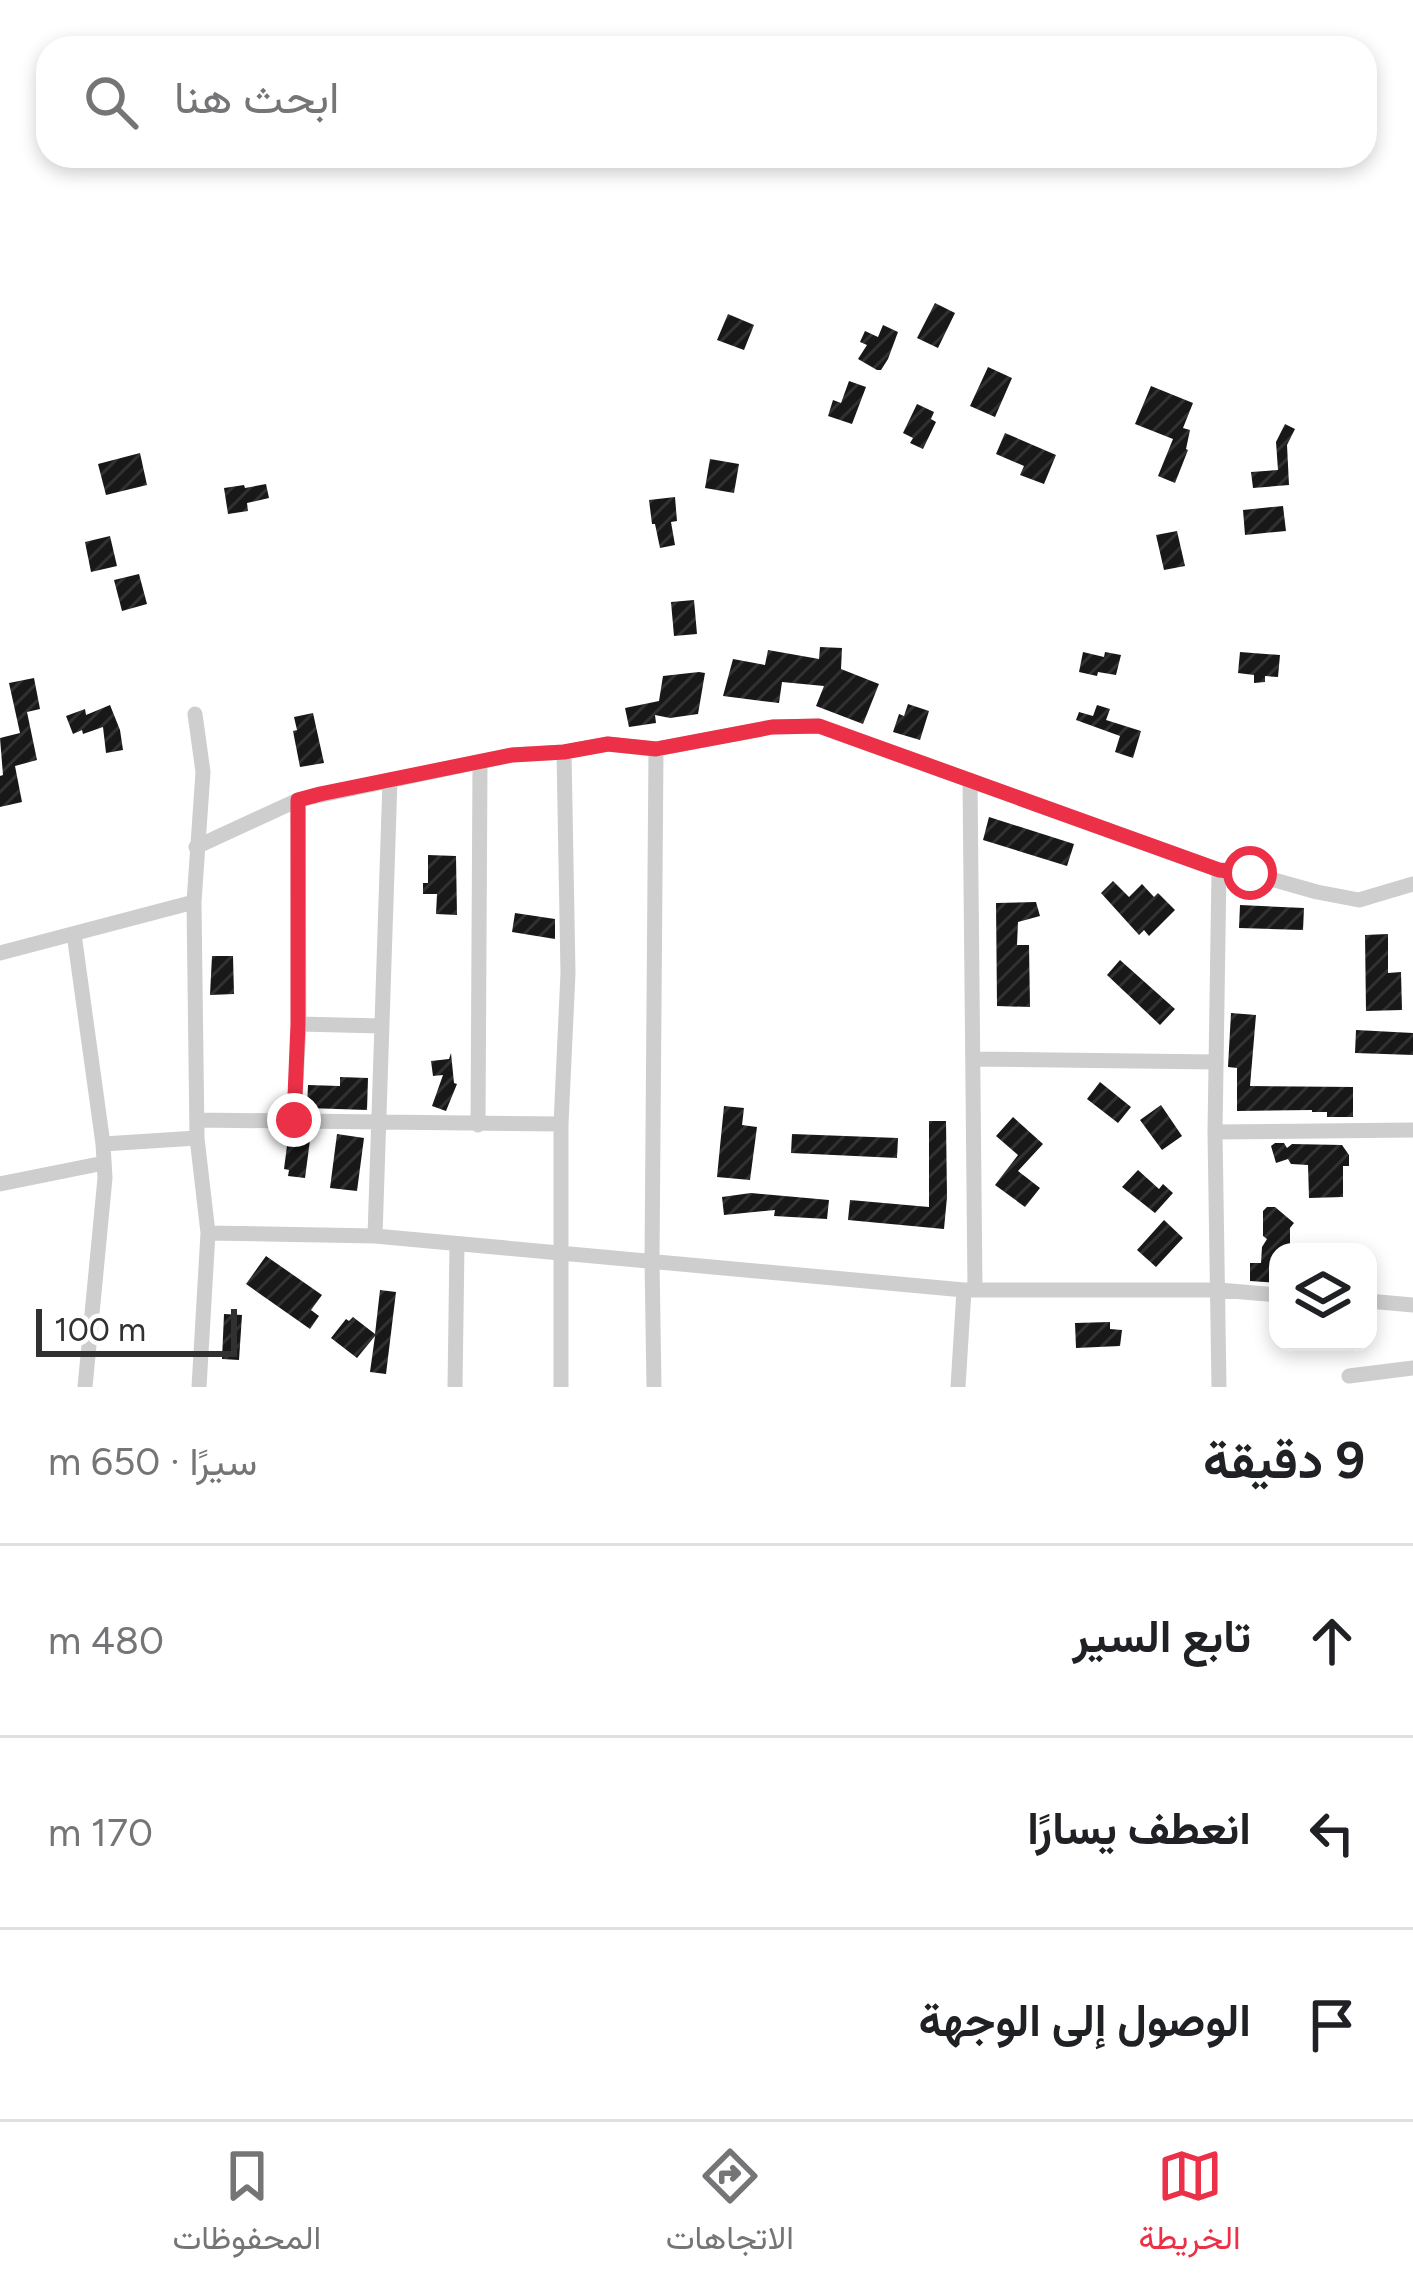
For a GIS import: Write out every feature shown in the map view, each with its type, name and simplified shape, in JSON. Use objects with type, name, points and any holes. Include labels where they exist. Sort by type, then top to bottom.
[{"type":"street","points":[[195,714],[203,772],[194,902],[197,1138],[208,1233],[199,1387]]},
{"type":"street","points":[[196,847],[298,800],[512,755],[608,744],[656,749],[772,727],[819,726],[1219,870],[1359,900],[1413,884]]},
{"type":"street","points":[[654,1387],[656,749]]},
{"type":"street","points":[[561,1387],[561,1124],[568,973],[564,752]]},
{"type":"street","points":[[478,1125],[480,763]]},
{"type":"street","points":[[374,1236],[390,780]]},
{"type":"street","points":[[958,1387],[970,1290],[970,780]]},
{"type":"street","points":[[294,1120],[298,800]]},
{"type":"street","points":[[1219,870],[1215,1132],[1219,1387]]},
{"type":"street","points":[[0,953],[194,902]]},
{"type":"street","points":[[74,934],[105,1178],[85,1387]]},
{"type":"street","points":[[298,1024],[381,1026]]},
{"type":"street","points":[[973,1059],[1216,1062]]},
{"type":"street","points":[[198,1120],[561,1124]]},
{"type":"street","points":[[1215,1132],[1413,1130]]},
{"type":"street","points":[[103,1144],[197,1138]]},
{"type":"street","points":[[0,1184],[104,1163]]},
{"type":"street","points":[[208,1233],[374,1236],[970,1290],[1269,1293]]},
{"type":"street","points":[[455,1387],[457,1244]]},
{"type":"street","points":[[1377,1302],[1413,1304]]},
{"type":"street","points":[[1349,1376],[1413,1368]]},
{"type":"building","points":[[935,303],[955,313],[938,348],[917,338]]},
{"type":"building","points":[[728,314],[754,325],[744,350],[717,340]]},
{"type":"building","points":[[883,325],[898,332],[888,359],[877,370],[858,359],[867,345],[860,342],[865,331],[878,337]]},
{"type":"building","points":[[988,367],[1012,378],[995,417],[970,406]]},
{"type":"building","points":[[849,381],[866,387],[852,424],[828,416],[833,400],[841,403]]},
{"type":"building","points":[[1151,386],[1193,403],[1183,428],[1190,430],[1188,450],[1175,483],[1158,476],[1173,439],[1135,424]]},
{"type":"building","points":[[917,404],[934,412],[931,419],[936,422],[923,449],[903,433]]},
{"type":"building","points":[[1285,424],[1295,429],[1287,445],[1289,485],[1253,488],[1251,472],[1278,470],[1276,442]]},
{"type":"building","points":[[1005,433],[1056,455],[1044,484],[1020,475],[1024,466],[996,454]]},
{"type":"building","points":[[140,453],[147,485],[106,495],[98,464]]},
{"type":"building","points":[[710,459],[739,464],[734,493],[705,488]]},
{"type":"building","points":[[266,484],[269,498],[247,503],[248,511],[228,514],[224,488]]},
{"type":"building","points":[[675,497],[677,521],[671,522],[675,545],[660,548],[649,500]]},
{"type":"building","points":[[1283,506],[1286,531],[1245,535],[1243,510]]},
{"type":"building","points":[[1177,531],[1185,566],[1164,570],[1156,535]]},
{"type":"building","points":[[110,536],[117,566],[91,572],[85,542]]},
{"type":"building","points":[[139,574],[147,604],[122,611],[114,580]]},
{"type":"building","points":[[694,600],[697,634],[674,636],[671,602]]},
{"type":"building","points":[[820,647],[842,648],[841,669],[879,684],[863,724],[816,706],[824,686],[782,682],[779,703],[723,696],[733,659],[765,665],[768,650],[819,659]]},
{"type":"building","points":[[1083,652],[1121,655],[1116,675],[1079,672]]},
{"type":"building","points":[[1240,652],[1280,655],[1278,677],[1265,676],[1265,682],[1254,683],[1254,675],[1238,673]]},
{"type":"building","points":[[705,673],[698,714],[655,715],[656,723],[629,727],[625,708],[659,701],[663,676]]},
{"type":"building","points":[[34,678],[40,709],[27,712],[37,760],[15,766],[22,802],[0,807],[0,738],[20,733],[9,683]]},
{"type":"building","points":[[908,704],[929,711],[920,740],[893,732]]},
{"type":"building","points":[[110,705],[123,750],[106,753],[103,727],[73,734],[66,716],[85,709],[86,715]]},
{"type":"building","points":[[1097,705],[1110,709],[1106,720],[1141,731],[1133,758],[1115,752],[1120,736],[1076,720],[1079,712],[1093,716]]},
{"type":"building","points":[[313,713],[324,763],[300,767],[294,717]]},
{"type":"building","points":[[989,817],[1074,844],[1067,866],[983,840]]},
{"type":"building","points":[[428,855],[456,856],[457,915],[436,914],[437,894],[423,894]]},
{"type":"building","points":[[1113,881],[1129,897],[1142,884],[1175,910],[1149,936],[1144,930],[1139,935],[1101,893]]},
{"type":"building","points":[[1036,902],[1040,916],[1018,922],[1017,945],[1029,945],[1030,1007],[997,1006],[996,903]]},
{"type":"building","points":[[1240,905],[1304,908],[1303,930],[1239,928]]},
{"type":"building","points":[[515,913],[555,919],[555,939],[512,932]]},
{"type":"building","points":[[1388,934],[1388,973],[1401,972],[1402,1010],[1366,1011],[1365,935]]},
{"type":"building","points":[[212,956],[233,956],[234,994],[210,995]]},
{"type":"building","points":[[1120,960],[1175,1009],[1160,1025],[1107,975]]},
{"type":"building","points":[[1231,1013],[1256,1015],[1250,1086],[1353,1087],[1353,1117],[1327,1117],[1327,1112],[1312,1110],[1237,1111],[1237,1068],[1228,1067]]},
{"type":"building","points":[[1356,1030],[1413,1033],[1413,1055],[1355,1053]]},
{"type":"building","points":[[451,1053],[457,1084],[446,1111],[432,1106],[443,1075],[433,1076],[431,1061],[449,1059]]},
{"type":"building","points":[[340,1077],[368,1078],[367,1110],[307,1108],[308,1085],[340,1086]]},
{"type":"building","points":[[1100,1082],[1131,1107],[1118,1123],[1087,1099]]},
{"type":"building","points":[[1161,1105],[1182,1136],[1162,1150],[1140,1120]]},
{"type":"building","points":[[724,1106],[744,1108],[742,1125],[757,1127],[750,1180],[717,1177]]},
{"type":"building","points":[[1013,1117],[1043,1144],[1018,1171],[1040,1188],[1025,1207],[995,1185],[1018,1155],[996,1136]]},
{"type":"building","points":[[929,1121],[946,1121],[944,1229],[848,1220],[850,1200],[929,1207]]},
{"type":"building","points":[[337,1134],[364,1138],[357,1191],[330,1188]]},
{"type":"building","points":[[792,1134],[898,1138],[897,1158],[791,1153]]},
{"type":"building","points":[[288,1138],[310,1140],[305,1178],[288,1176],[289,1170],[284,1169]]},
{"type":"building","points":[[1292,1144],[1342,1145],[1349,1155],[1349,1166],[1343,1166],[1343,1197],[1309,1198],[1308,1165],[1291,1164],[1288,1159],[1276,1163],[1271,1146],[1287,1148]]},
{"type":"building","points":[[1138,1170],[1159,1189],[1163,1184],[1173,1193],[1155,1213],[1122,1187]]},
{"type":"building","points":[[751,1193],[829,1200],[827,1219],[774,1216],[775,1210],[724,1215],[722,1197]]},
{"type":"building","points":[[1275,1207],[1294,1223],[1290,1243],[1269,1243],[1269,1282],[1250,1281],[1250,1263],[1261,1263],[1267,1239],[1263,1211]]},
{"type":"building","points":[[1164,1220],[1183,1238],[1156,1267],[1137,1250]]},
{"type":"building","points":[[266,1256],[322,1295],[311,1310],[319,1316],[310,1329],[246,1284]]},
{"type":"building","points":[[380,1290],[396,1292],[386,1374],[370,1372],[375,1336],[357,1358],[331,1338],[353,1317],[375,1334]]},
{"type":"building","points":[[224,1314],[242,1315],[239,1360],[222,1359]]},
{"type":"building","points":[[1110,1322],[1110,1329],[1122,1330],[1120,1346],[1076,1348],[1075,1323]]},
{"type":"route","points":[[294,1120],[298,800],[320,794],[512,755],[608,744],[656,749],[772,727],[819,726],[1219,870],[1250,873]]}]
